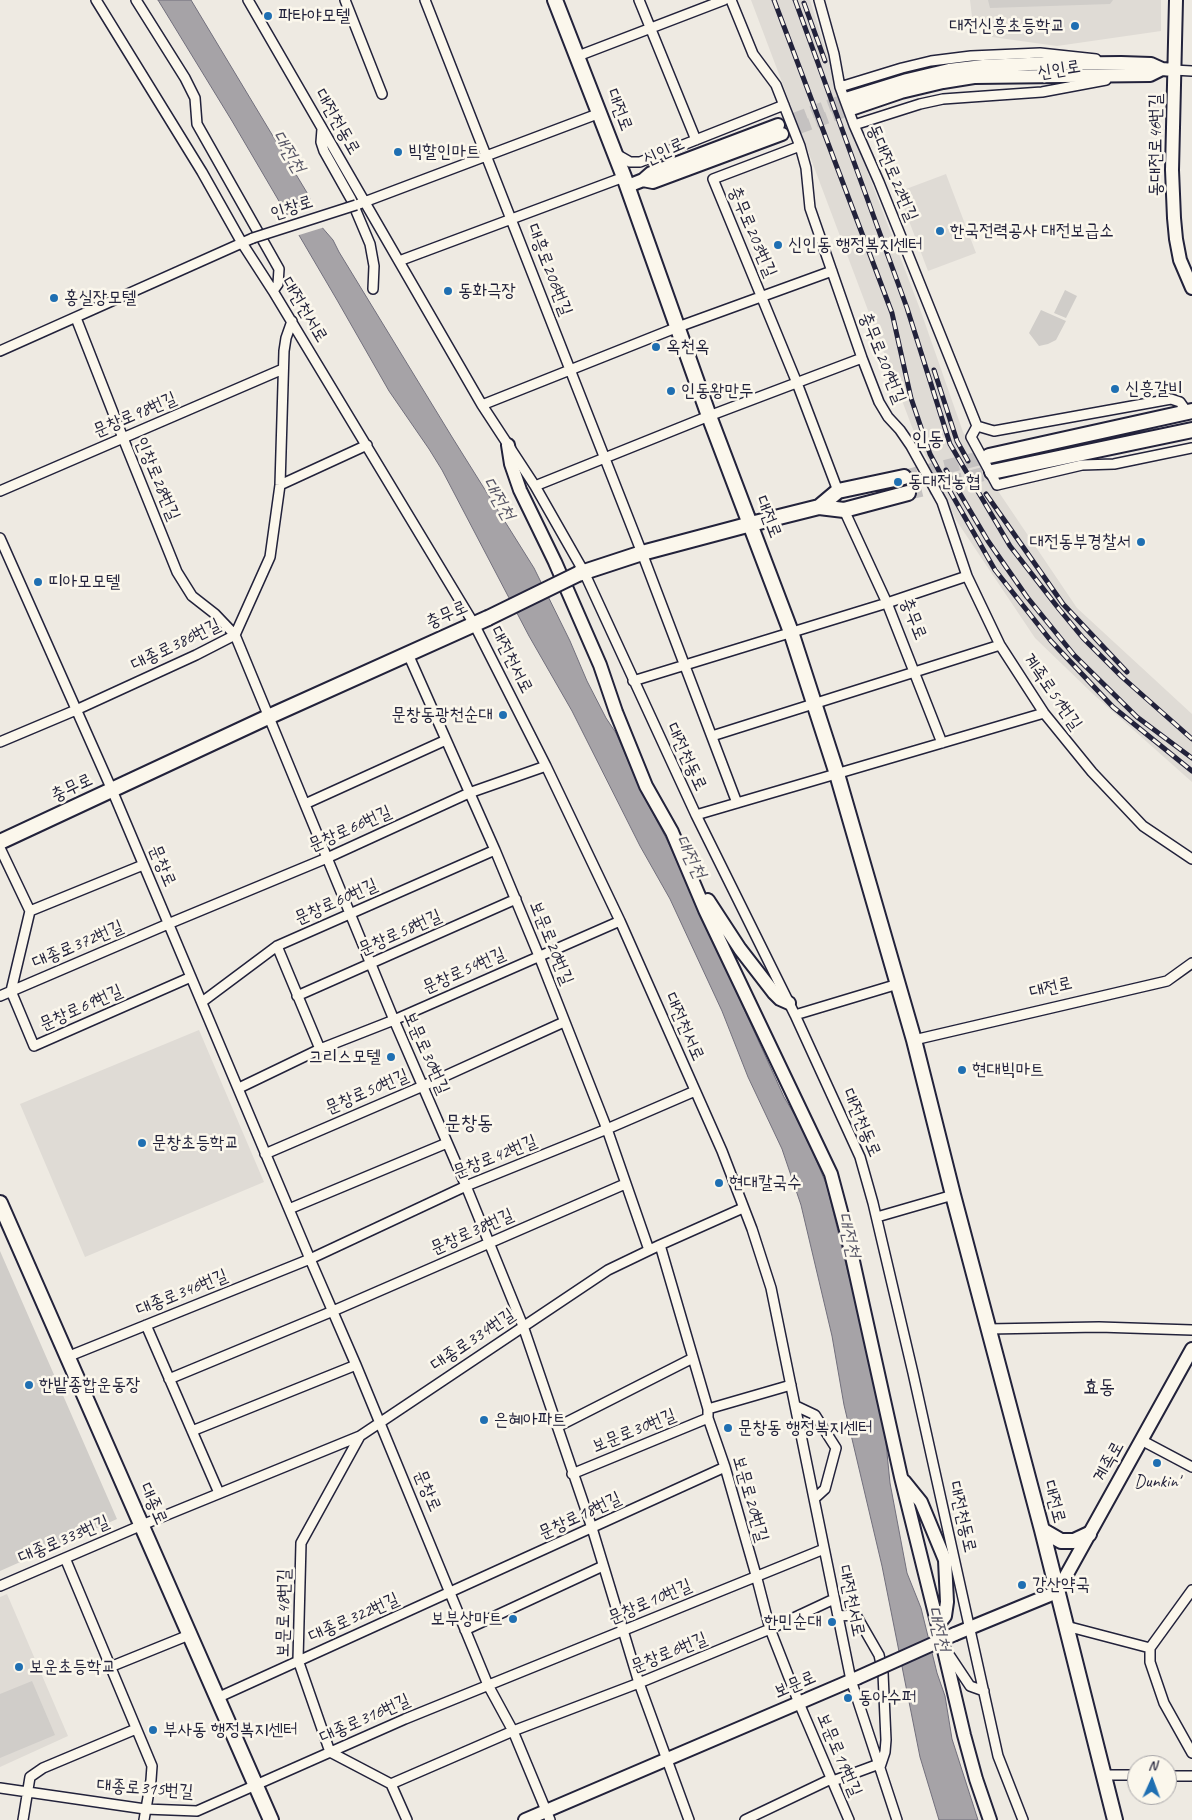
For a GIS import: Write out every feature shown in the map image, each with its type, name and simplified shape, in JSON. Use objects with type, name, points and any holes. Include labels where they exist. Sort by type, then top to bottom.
[{"type":"main road","name":"대전로","points":[[555,0],[616,154],[709,416],[791,632],[837,774],[914,1040],[1042,1530],[1115,1820]]},
{"type":"main road","name":"동대전로46번길","points":[[1176,0],[1178,70],[1172,170],[1176,239],[1180,260],[1192,288]]},
{"type":"main road","name":"신인로","points":[[851,103],[943,82],[974,77],[1122,69],[1150,75],[1178,70]]},
{"type":"main road","name":"신인로","points":[[626,181],[644,180],[651,173],[780,129]]},
{"type":"main road","points":[[989,456],[1190,411]]},
{"type":"main road","points":[[992,472],[1192,430]]},
{"type":"main road","points":[[508,444],[511,464],[520,490],[555,562],[596,656],[642,777],[672,832],[688,872],[831,1174],[847,1234],[901,1478],[944,1646],[966,1744],[990,1820]]},
{"type":"main road","name":"충무로","points":[[820,507],[838,491],[904,477]]},
{"type":"main road","name":"충무로","points":[[0,842],[268,717],[488,618],[581,573],[642,553],[750,524],[820,507],[844,510],[908,493]]},
{"type":"main road","points":[[688,872],[740,949],[774,993],[780,999],[789,1002]]},
{"type":"main road","name":"대종로","points":[[0,1203],[270,1820]]},
{"type":"main road","name":"계족로","points":[[1057,1592],[1192,1349]]},
{"type":"main road","points":[[901,1478],[921,1502],[949,1559],[947,1602],[944,1616],[938,1626]]},
{"type":"main road","points":[[1042,1530],[1061,1541],[1074,1541],[1089,1534]]},
{"type":"main road","name":"보문로","points":[[525,1820],[548,1815],[668,1759],[1057,1592]]},
{"type":"street","name":"대전천서로","points":[[96,0],[474,624],[546,766],[620,921],[722,1151],[771,1288],[838,1616],[854,1679],[897,1820]]},
{"type":"street","points":[[136,0],[185,78],[195,98],[197,124],[279,269],[278,284],[273,291]]},
{"type":"street","name":"대전천동로","points":[[248,0],[322,129],[360,203],[399,261],[482,404],[535,486],[581,573],[696,816],[789,1002],[860,1157],[877,1217],[949,1559],[970,1628],[998,1756],[1023,1820]]},
{"type":"street","points":[[345,0],[382,94]]},
{"type":"street","name":"대흥로206번길","points":[[425,0],[642,553]]},
{"type":"street","points":[[639,0],[696,140]]},
{"type":"street","points":[[578,56],[724,0]]},
{"type":"street","name":"충무로209번길","points":[[731,0],[753,54],[776,85],[800,146],[806,168],[810,208],[879,402],[888,417],[911,446],[942,502]]},
{"type":"street","name":"동대전로22번길","points":[[819,0],[834,54],[840,87],[854,125],[879,182],[977,426]]},
{"type":"street","name":"신인로","points":[[840,87],[931,61],[971,56],[1040,53],[1074,56],[1122,69]]},
{"type":"street","name":"신인로","points":[[854,125],[920,104],[943,99],[1042,92],[1122,69]]},
{"type":"street","points":[[616,154],[630,162],[640,162],[784,105]]},
{"type":"street","name":"인창로","points":[[0,351],[242,242],[360,203],[600,113]]},
{"type":"street","points":[[322,129],[321,142],[324,151],[351,199],[370,244],[374,266],[373,289]]},
{"type":"street","name":"충무로203번길","points":[[800,146],[713,179],[797,383],[838,491]]},
{"type":"street","points":[[399,261],[511,219],[626,181]]},
{"type":"street","name":"충무로203번길","points":[[762,298],[832,271]]},
{"type":"street","points":[[482,404],[571,371],[678,327],[762,298]]},
{"type":"street","name":"인창로28번길","points":[[76,318],[178,572],[192,596],[215,614],[236,635]]},
{"type":"street","name":"대종로386번길","points":[[0,742],[76,710],[236,635],[270,557],[280,485],[283,370],[286,338],[292,321]]},
{"type":"street","points":[[535,486],[709,416],[862,358]]},
{"type":"street","name":"문창로98번길","points":[[0,491],[283,370]]},
{"type":"street","points":[[1190,411],[1180,402],[1171,398],[994,431],[977,426],[971,437],[997,485],[1082,465],[1114,464],[1192,448]]},
{"type":"street","points":[[280,485],[367,445]]},
{"type":"street","name":"계족로51번길","points":[[942,502],[967,576],[1000,645],[1044,713],[1092,772],[1143,826],[1192,859]]},
{"type":"street","name":"충무로","points":[[844,510],[887,603],[942,743]]},
{"type":"street","name":"문창로","points":[[0,538],[112,790],[239,1088],[265,1154],[420,1516],[488,1685],[513,1731],[548,1815]]},
{"type":"street","points":[[642,553],[737,803]]},
{"type":"street","points":[[633,681],[887,603],[967,576]]},
{"type":"street","points":[[236,635],[268,717]]},
{"type":"street","points":[[712,736],[814,702],[1000,645]]},
{"type":"street","name":"보문로20번길","points":[[408,654],[516,899],[607,1129],[649,1250]]},
{"type":"street","points":[[696,816],[1044,713]]},
{"type":"street","name":"보문로30번길","points":[[268,717],[524,1326],[559,1426],[572,1474],[592,1528],[639,1683],[689,1820]]},
{"type":"street","points":[[305,804],[446,740]]},
{"type":"street","name":"문창로66번길","points":[[168,924],[327,858],[469,793],[546,766]]},
{"type":"street","points":[[0,848],[30,911],[11,992]]},
{"type":"street","name":"문창로60번길","points":[[202,1002],[277,946],[494,850]]},
{"type":"street","points":[[30,911],[143,865]]},
{"type":"street","name":"문창로58번길","points":[[297,996],[516,899]]},
{"type":"street","name":"문창로54번길","points":[[239,1088],[320,1049],[394,1020],[620,921]]},
{"type":"street","name":"대종로372번길","points":[[0,996],[168,924]]},
{"type":"street","points":[[277,946],[320,1049]]},
{"type":"street","name":"대전로","points":[[914,1040],[1167,981],[1192,963]]},
{"type":"street","name":"문창로69번길","points":[[11,992],[34,1046],[191,977]]},
{"type":"street","points":[[795,1015],[898,984]]},
{"type":"street","name":"문창로50번길","points":[[265,1154],[423,1086],[564,1022]]},
{"type":"street","name":"문창로42번길","points":[[310,1259],[466,1186],[695,1092]]},
{"type":"street","points":[[289,1209],[447,1143]]},
{"type":"street","name":"문창로38번길","points":[[333,1311],[625,1184]]},
{"type":"street","points":[[877,1217],[953,1195]]},
{"type":"street","name":"대종로334번길","points":[[142,1525],[360,1436],[608,1270],[743,1208]]},
{"type":"street","name":"보문로20번길","points":[[660,1245],[756,1575],[770,1630],[799,1703]]},
{"type":"street","name":"대종로346번길","points":[[67,1357],[310,1259]]},
{"type":"street","points":[[169,1379],[333,1311]]},
{"type":"street","points":[[146,1325],[219,1493]]},
{"type":"street","points":[[988,1329],[1099,1328],[1192,1330]]},
{"type":"street","name":"보문로30번길","points":[[559,1426],[693,1358]]},
{"type":"street","points":[[192,1431],[356,1366]]},
{"type":"street","points":[[708,1413],[791,1385]]},
{"type":"street","points":[[796,1406],[815,1415],[841,1447],[825,1489],[814,1499]]},
{"type":"street","name":"보문로30번길","points":[[572,1474],[708,1413]]},
{"type":"street","name":"보문로48번길","points":[[330,1752],[298,1660],[302,1544],[360,1436]]},
{"type":"street","points":[[1142,1440],[1192,1467]]},
{"type":"street","name":"문창로18번길","points":[[450,1594],[725,1467]]},
{"type":"street","name":"대종로333번길","points":[[0,1586],[142,1525]]},
{"type":"street","name":"문창로10번길","points":[[488,1685],[824,1548]]},
{"type":"street","points":[[65,1558],[152,1766],[144,1820]]},
{"type":"street","points":[[465,1630],[603,1566]]},
{"type":"street","points":[[1192,1590],[1150,1648],[1150,1662],[1164,1702],[1192,1753]]},
{"type":"street","name":"대종로322번길","points":[[217,1698],[298,1660],[450,1594]]},
{"type":"street","name":"문창로6번길","points":[[513,1731],[770,1630],[834,1598]]},
{"type":"street","points":[[745,1820],[832,1780],[879,1765],[885,1752],[883,1673],[879,1655],[856,1615],[838,1616]]},
{"type":"street","points":[[1066,1626],[1150,1648]]},
{"type":"street","points":[[110,1667],[189,1635]]},
{"type":"street","points":[[944,1646],[970,1686],[984,1692]]},
{"type":"street","name":"대종로316번길","points":[[256,1786],[405,1719],[488,1685]]},
{"type":"street","name":"보문로19번길","points":[[799,1703],[849,1820]]},
{"type":"street","points":[[23,1820],[30,1777],[43,1768],[136,1729]]},
{"type":"street","points":[[391,1784],[513,1731]]},
{"type":"street","points":[[330,1752],[391,1784],[407,1820]]},
{"type":"street","points":[[1104,1775],[1127,1775]]},
{"type":"street","points":[[1177,1776],[1192,1776]]},
{"type":"street","name":"대종로315번길","points":[[0,1788],[145,1809],[197,1811],[256,1786]]},
{"type":"shaded area","name":"대전천","points":[[158,0],[191,0],[309,196],[320,225],[333,240],[534,568],[570,641],[587,681],[616,733],[642,793],[667,840],[784,1097],[803,1129],[827,1186],[849,1277],[855,1291],[885,1433],[890,1483],[907,1573],[921,1608],[937,1673],[945,1696],[952,1739],[978,1820],[939,1820],[920,1757],[882,1566],[844,1405],[832,1336],[801,1205],[782,1149],[748,1077],[722,1011],[670,899],[640,846],[572,711],[529,636],[442,470],[389,391],[232,121]]},
{"type":"shaded area","points":[[751,0],[810,0],[848,121],[920,309],[963,432],[996,488],[1077,608],[1192,714],[1192,782],[1093,694],[1035,638],[956,520],[912,427]]},
{"type":"shaded area","name":"대전신흥초등학교","points":[[970,0],[1161,0],[1161,31],[1057,46],[992,37],[987,20],[972,17]]},
{"type":"shaded area","points":[[988,0],[1113,0],[1110,4],[990,8]]},
{"type":"shaded area","points":[[946,174],[976,253],[928,271],[898,192]]},
{"type":"shaded area","points":[[1065,290],[1077,296],[1066,318],[1054,313]]},
{"type":"shaded area","points":[[1041,310],[1066,321],[1056,340],[1039,346],[1029,333]]},
{"type":"shaded area","name":"문창초등학교","points":[[199,1030],[264,1182],[85,1257],[20,1104]]},
{"type":"shaded area","name":"한밭종합운동장","points":[[0,1251],[117,1519],[0,1571]]},
{"type":"shaded area","name":"보운초등학교","points":[[7,1594],[68,1736],[0,1767],[0,1597]]},
{"type":"shaded area","points":[[32,1681],[55,1735],[0,1758],[0,1694]]},
{"type":"pier","points":[[316,206],[318,215],[325,227],[296,236],[284,216]]},
{"type":"tunnel","points":[[778,125],[849,98]]},
{"type":"tunnel","points":[[782,134],[854,108]]},
{"type":"tunnel","points":[[904,477],[989,456]]},
{"type":"tunnel","points":[[908,493],[992,472]]},
{"type":"railway","points":[[774,0],[892,313],[911,398],[930,454],[947,486],[995,570],[1051,641],[1113,707],[1192,771]]},
{"type":"railway","points":[[795,0],[907,308],[950,444],[1010,546],[1059,609],[1083,638],[1122,677],[1192,739]]},
{"type":"railway","points":[[804,3],[825,61]]},
{"type":"railway","points":[[934,370],[957,441],[968,461]]},
{"type":"railway","points":[[946,470],[988,541],[1027,597],[1074,655],[1137,717],[1192,758]]},
{"type":"railway","points":[[986,494],[1063,604],[1127,672]]},
{"type":"place","name":"파타야모텔","points":[[268,16]]},
{"type":"place","name":"대전신흥초등학교","points":[[1075,26]]},
{"type":"place","name":"빅할인마트","points":[[398,152]]},
{"type":"place","name":"한국전력공사 대전보급소","points":[[940,231]]},
{"type":"place","name":"신인동 행정복지센터","points":[[778,245]]},
{"type":"place","name":"동화극장","points":[[448,291]]},
{"type":"place","name":"홍실장모텔","points":[[54,298]]},
{"type":"place","name":"옥천옥","points":[[656,347]]},
{"type":"place","name":"신흥갈비","points":[[1115,389]]},
{"type":"place","name":"인동왕만두","points":[[671,391]]},
{"type":"place","name":"동대전농협","points":[[898,482]]},
{"type":"place","name":"대전동부경찰서","points":[[1141,542]]},
{"type":"place","name":"띠아모모텔","points":[[38,582]]},
{"type":"place","name":"문창동광천순대","points":[[503,715]]},
{"type":"place","name":"그리스모텔","points":[[391,1057]]},
{"type":"place","name":"현대빅마트","points":[[962,1070]]},
{"type":"place","name":"문창초등학교","points":[[142,1143]]},
{"type":"place","name":"현대칼국수","points":[[719,1183]]},
{"type":"place","name":"한밭종합운동장","points":[[29,1385]]},
{"type":"place","name":"은혜아파트","points":[[484,1420]]},
{"type":"place","name":"문창동 행정복지센터","points":[[728,1428]]},
{"type":"place","name":"Dunkin'","points":[[1157,1463]]},
{"type":"place","name":"강산약국","points":[[1022,1585]]},
{"type":"place","name":"보부상마트","points":[[513,1619]]},
{"type":"place","name":"한민순대","points":[[832,1622]]},
{"type":"place","name":"보운초등학교","points":[[19,1667]]},
{"type":"place","name":"동아수퍼","points":[[848,1698]]},
{"type":"place","name":"부사동 행정복지센터","points":[[153,1730]]},
{"type":"district","name":"인동","points":[[928,440]]},
{"type":"district","name":"문창동","points":[[469,1124]]},
{"type":"district","name":"효동","points":[[1099,1388]]}]
